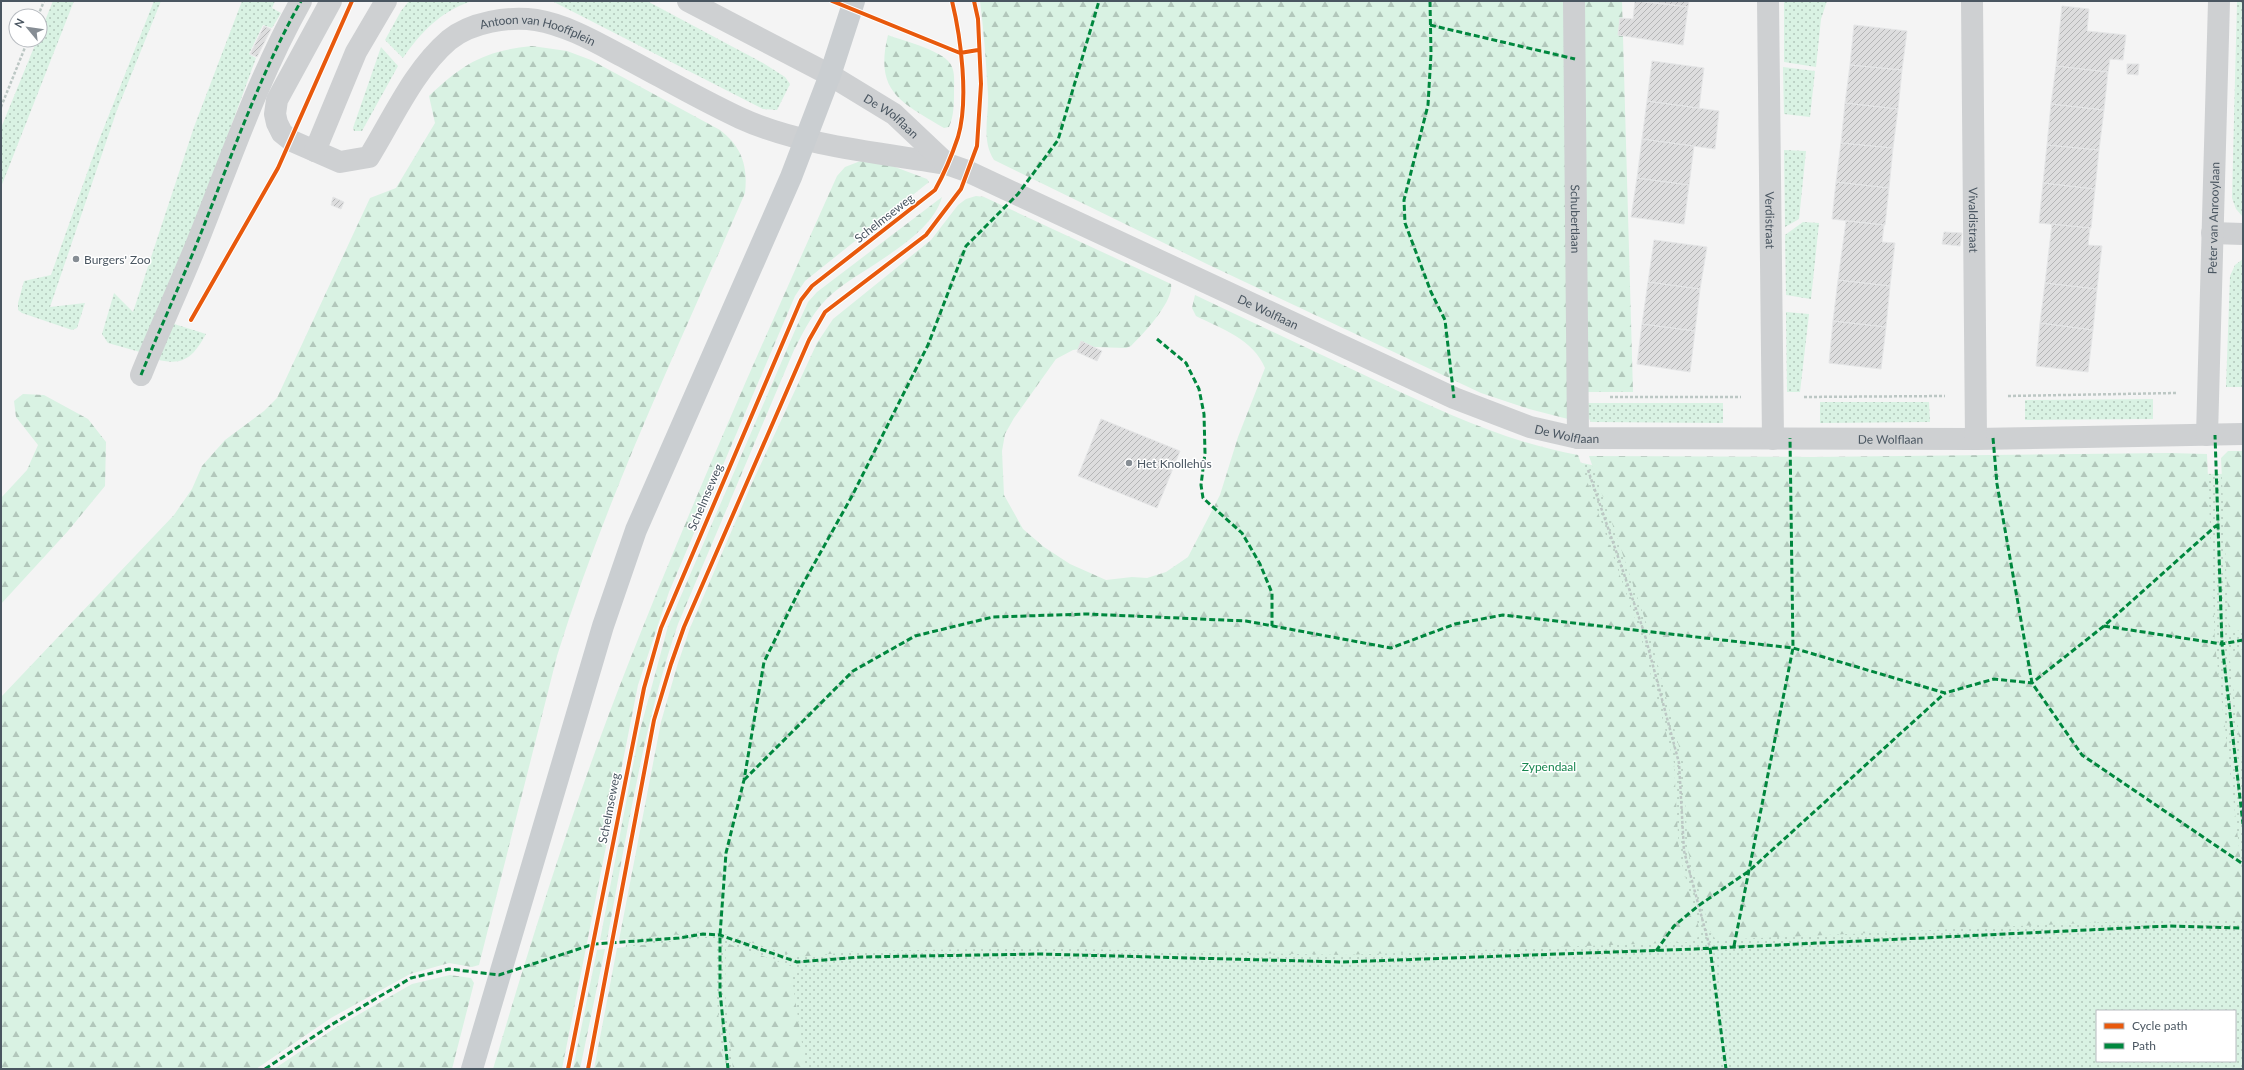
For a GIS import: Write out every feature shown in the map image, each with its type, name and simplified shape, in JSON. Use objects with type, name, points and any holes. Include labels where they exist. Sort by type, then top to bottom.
[{"type":"main road","points":[[472,1069],[603,626],[636,530],[805,140],[830,75],[854,1]]},
{"type":"street","points":[[140,375],[201,234],[235,146],[273,56],[302,1]]},
{"type":"street","name":"Antoon van Hooffplein","points":[[331,1],[277,100],[274,114],[282,133],[292,141],[340,162],[369,157],[421,72],[450,39],[479,26],[517,19],[537,20],[584,36],[741,119],[805,140]]},
{"type":"street","points":[[315,151],[356,52],[386,1]]},
{"type":"street","name":"Schubertlaan","points":[[1574,1],[1578,438]]},
{"type":"street","name":"Verdistraat","points":[[1768,1],[1773,439]]},
{"type":"street","name":"Vivaldistraat","points":[[1972,1],[1976,439]]},
{"type":"street","name":"Peter van Anrooylaan","points":[[2207,435],[2219,1]]},
{"type":"street","points":[[695,3],[830,75]]},
{"type":"street","name":"De Wolflaan","points":[[830,75],[894,114],[947,164]]},
{"type":"street","name":"De Wolflaan","points":[[805,140],[947,164],[967,171],[1454,398],[1530,427],[1578,438],[1976,439],[2243,434]]},
{"type":"street","points":[[2212,233],[2243,234]]},
{"type":"path","points":[[1,107],[25,48]]},
{"type":"path","points":[[1577,397],[1975,397],[2208,393]]},
{"type":"path","points":[[1578,438],[1644,632],[1679,763],[1684,851],[1710,948]]},
{"type":"green space","points":[[53,1],[74,1],[1,187],[1,128],[34,48],[48,48],[48,13]]},
{"type":"green space","points":[[154,1],[161,1],[117,110],[50,307],[85,303],[77,328],[72,330],[22,313],[18,310],[18,303],[24,281],[51,275],[97,145]]},
{"type":"green space","points":[[242,1],[275,1],[272,8],[281,13],[272,28],[263,25],[249,54],[256,58],[193,230],[140,352],[108,343],[102,334],[114,293],[133,312],[194,127]]},
{"type":"green space","points":[[409,1],[472,1],[451,10],[441,17],[425,31],[403,58],[385,40],[401,11]]},
{"type":"green space","points":[[552,1],[647,1],[763,63],[785,77],[790,84],[777,110],[763,109]]},
{"type":"green space","points":[[980,1],[1565,1],[1568,419],[1529,409],[1481,393],[1209,265],[994,160],[988,144],[986,128],[988,94]]},
{"type":"green space","points":[[1583,1],[1622,1],[1633,392],[1587,392]]},
{"type":"green space","points":[[1784,1],[1827,1],[1821,19],[1816,67],[1784,62]]},
{"type":"green space","points":[[2237,1],[2243,1],[2243,217],[2236,209],[2232,198]]},
{"type":"green space","points":[[888,35],[934,51],[948,61],[952,67],[954,76],[953,109],[949,127],[944,128],[915,111],[895,93],[888,83],[885,70],[885,54]]},
{"type":"green space","points":[[532,46],[567,51],[591,60],[720,130],[734,143],[742,158],[746,183],[745,193],[645,422],[576,597],[557,656],[479,965],[472,967],[449,963],[410,974],[331,1018],[256,1069],[1,1069],[1,697],[174,515],[192,489],[202,466],[225,440],[264,411],[277,398],[370,198],[396,188],[435,123],[429,96],[453,75],[476,60],[501,51]]},
{"type":"green space","points":[[381,47],[398,66],[362,131],[354,131],[353,128]]},
{"type":"green space","points":[[1783,67],[1815,71],[1810,117],[1784,114]]},
{"type":"green space","points":[[1784,150],[1806,151],[1799,219],[1785,227]]},
{"type":"green space","points":[[863,160],[879,161],[927,179],[929,182],[805,281],[795,296],[669,592],[638,685],[562,1069],[493,1069],[539,917],[572,817],[608,717],[652,605],[729,421],[837,176],[845,167]]},
{"type":"green space","points":[[976,196],[984,197],[1171,284],[1171,291],[1168,300],[1163,308],[1150,326],[1131,346],[1126,348],[1093,347],[1073,350],[1056,359],[1014,418],[1005,434],[1002,451],[1004,495],[1023,529],[1044,547],[1070,564],[1106,580],[1132,577],[1147,578],[1166,572],[1188,557],[1220,495],[1238,437],[1265,368],[1260,358],[1245,342],[1196,316],[1192,308],[1195,295],[1404,394],[1452,415],[1526,442],[1578,455],[1639,630],[1674,763],[1679,853],[1700,932],[1698,937],[1691,942],[1342,955],[1039,948],[862,951],[797,957],[715,931],[619,940],[661,722],[677,666],[690,628],[752,483],[817,343],[833,319],[931,240],[958,205],[966,199]]},
{"type":"green space","points":[[942,197],[935,212],[925,226],[911,239],[846,283],[826,299],[810,320],[794,350],[678,624],[645,741],[607,940],[600,940],[639,734],[668,626],[796,328],[808,302],[817,292]]},
{"type":"green space","points":[[1803,222],[1819,223],[1811,299],[1786,295],[1785,235]]},
{"type":"green space","points":[[2243,259],[2243,387],[2226,387],[2230,276],[2235,265]]},
{"type":"green space","points":[[1786,312],[1809,314],[1800,392],[1787,392]]},
{"type":"green space","points":[[171,323],[206,334],[197,349],[192,354],[180,361],[173,362],[155,359]]},
{"type":"green space","points":[[23,394],[44,395],[88,419],[106,442],[105,486],[68,531],[1,604],[1,498],[27,470],[38,445],[16,417],[14,401]]},
{"type":"green space","points":[[2153,399],[2153,419],[2025,420],[2025,400]]},
{"type":"green space","points":[[1820,402],[1929,402],[1930,422],[1820,423]]},
{"type":"green space","points":[[1587,403],[1723,403],[1723,423],[1591,422],[1587,416]]},
{"type":"green space","name":"Zypendaal","points":[[1458,437],[1625,472],[2243,474],[2243,1069],[603,1069],[620,975],[670,728],[890,508],[1155,600]]},
{"type":"green space","points":[[2228,451],[2243,451],[2243,630],[2229,632],[2221,458]]},
{"type":"green space","points":[[2169,453],[2207,454],[2215,644],[2243,881],[2243,918],[2240,921],[2170,919],[1716,940],[1710,931],[1688,851],[1683,762],[1649,631],[1589,456],[1813,457]]},
{"type":"green space","points":[[2243,649],[2243,772],[2229,652]]},
{"type":"green space","points":[[702,938],[715,938],[716,992],[724,1069],[594,1069],[617,948]]},
{"type":"green space","points":[[726,943],[796,968],[792,979],[806,1069],[733,1069],[725,991]]},
{"type":"green space","points":[[605,949],[580,1069],[573,1069],[597,950]]},
{"type":"green space","points":[[450,975],[471,978],[474,983],[452,1069],[274,1069],[335,1028],[412,984]]},
{"type":"building","points":[[1635,1],[1688,7],[1683,45],[1618,35],[1620,18],[1633,19]]},
{"type":"building","points":[[1646,1],[1689,1],[1688,7]]},
{"type":"building","points":[[2062,6],[2089,9],[2087,31],[2126,35],[2123,60],[2110,59],[2108,72],[2056,66]]},
{"type":"building","points":[[1854,25],[1907,31],[1902,70],[1850,65]]},
{"type":"building","points":[[264,26],[271,29],[257,57],[250,54]]},
{"type":"building","points":[[1652,61],[1704,68],[1699,108],[1647,101]]},
{"type":"building","points":[[2127,64],[2139,64],[2138,75],[2127,74]]},
{"type":"building","points":[[1850,65],[1902,70],[1898,109],[1845,103]]},
{"type":"building","points":[[2056,66],[2108,72],[2104,110],[2051,104]]},
{"type":"building","points":[[1647,101],[1719,111],[1715,149],[1642,139]]},
{"type":"building","points":[[1845,103],[1898,109],[1893,148],[1841,143]]},
{"type":"building","points":[[2051,104],[2104,110],[2099,150],[2047,145]]},
{"type":"building","points":[[1642,139],[1694,146],[1689,185],[1637,178]]},
{"type":"building","points":[[1841,143],[1893,148],[1889,188],[1836,182]]},
{"type":"building","points":[[2047,145],[2099,150],[2095,189],[2043,183]]},
{"type":"building","points":[[1637,178],[1689,185],[1684,224],[1631,217]]},
{"type":"building","points":[[1836,182],[1889,188],[1885,225],[1832,219]]},
{"type":"building","points":[[2043,183],[2095,189],[2091,228],[2039,223]]},
{"type":"building","points":[[333,197],[344,202],[341,209],[331,205]]},
{"type":"building","points":[[1846,221],[1884,225],[1882,242],[1895,243],[1890,286],[1838,280]]},
{"type":"building","points":[[2052,224],[2090,228],[2088,245],[2102,246],[2097,289],[2045,283]]},
{"type":"building","points":[[1944,232],[1962,233],[1960,246],[1942,244]]},
{"type":"building","points":[[1654,240],[1707,247],[1700,289],[1648,282]]},
{"type":"building","points":[[1838,280],[1890,286],[1886,327],[1833,321]]},
{"type":"building","points":[[1648,282],[1700,289],[1695,331],[1642,324]]},
{"type":"building","points":[[2045,283],[2097,289],[2093,330],[2040,323]]},
{"type":"building","points":[[1833,321],[1886,327],[1881,369],[1829,363]]},
{"type":"building","points":[[2040,323],[2093,330],[2088,372],[2036,366]]},
{"type":"building","points":[[1642,324],[1695,331],[1690,372],[1637,364]]},
{"type":"building","points":[[1081,341],[1102,351],[1097,361],[1077,352]]},
{"type":"building","name":"Het Knollehûs","points":[[1101,419],[1180,451],[1157,508],[1078,476]]},
{"type":"marked path","points":[[141,375],[194,251],[235,145],[272,57],[301,1]]},
{"type":"marked path","points":[[728,1069],[720,992],[720,935],[726,853],[744,780],[764,662],[799,591],[852,496],[928,345],[966,246],[1018,194],[1058,140],[1099,1]]},
{"type":"marked path","points":[[1430,1],[1431,54],[1428,105],[1404,200],[1405,223],[1431,292],[1445,320],[1454,398]]},
{"type":"marked path","points":[[1430,25],[1575,59]]},
{"type":"marked path","points":[[1157,339],[1186,363],[1199,389],[1204,414],[1205,453],[1201,485],[1203,498],[1242,533],[1260,564],[1272,593],[1272,626]]},
{"type":"marked path","points":[[2104,626],[2222,644],[2215,435]]},
{"type":"marked path","points":[[1734,946],[1793,648],[1790,438]]},
{"type":"marked path","points":[[1993,438],[1997,484],[2032,683],[2082,755],[2243,864]]},
{"type":"marked path","points":[[744,780],[853,671],[915,636],[993,617],[1087,614],[1246,621],[1391,648],[1455,624],[1503,615],[1793,648],[1945,693],[1994,679],[2032,683],[2104,626],[2217,525]]},
{"type":"marked path","points":[[2243,640],[2222,644],[2243,824]]},
{"type":"marked path","points":[[1656,951],[1674,926],[1698,906],[1749,871],[1945,693]]},
{"type":"marked path","points":[[265,1069],[331,1025],[411,978],[449,969],[499,975],[594,944],[679,938],[703,934],[720,935],[797,962],[862,957],[1039,954],[1342,962],[1695,949],[2170,926],[2243,928]]},
{"type":"marked path","points":[[1710,948],[1726,1069]]},
{"type":"cycle path","points":[[191,320],[278,168],[352,1]]},
{"type":"cycle path","points":[[832,1],[960,53],[978,50]]},
{"type":"cycle path","name":"Schelmseweg","points":[[568,1069],[644,688],[661,628],[801,300],[812,286],[935,190],[945,171],[958,137],[963,105],[961,51],[952,1]]},
{"type":"cycle path","points":[[588,1069],[654,720],[684,627],[809,340],[825,312],[926,235],[961,189],[977,146],[981,84],[978,19],[974,1]]},
{"type":"place","name":"Burgers' Zoo","points":[[76,259]]},
{"type":"place","name":"Het Knollehûs","points":[[1129,463]]}]
